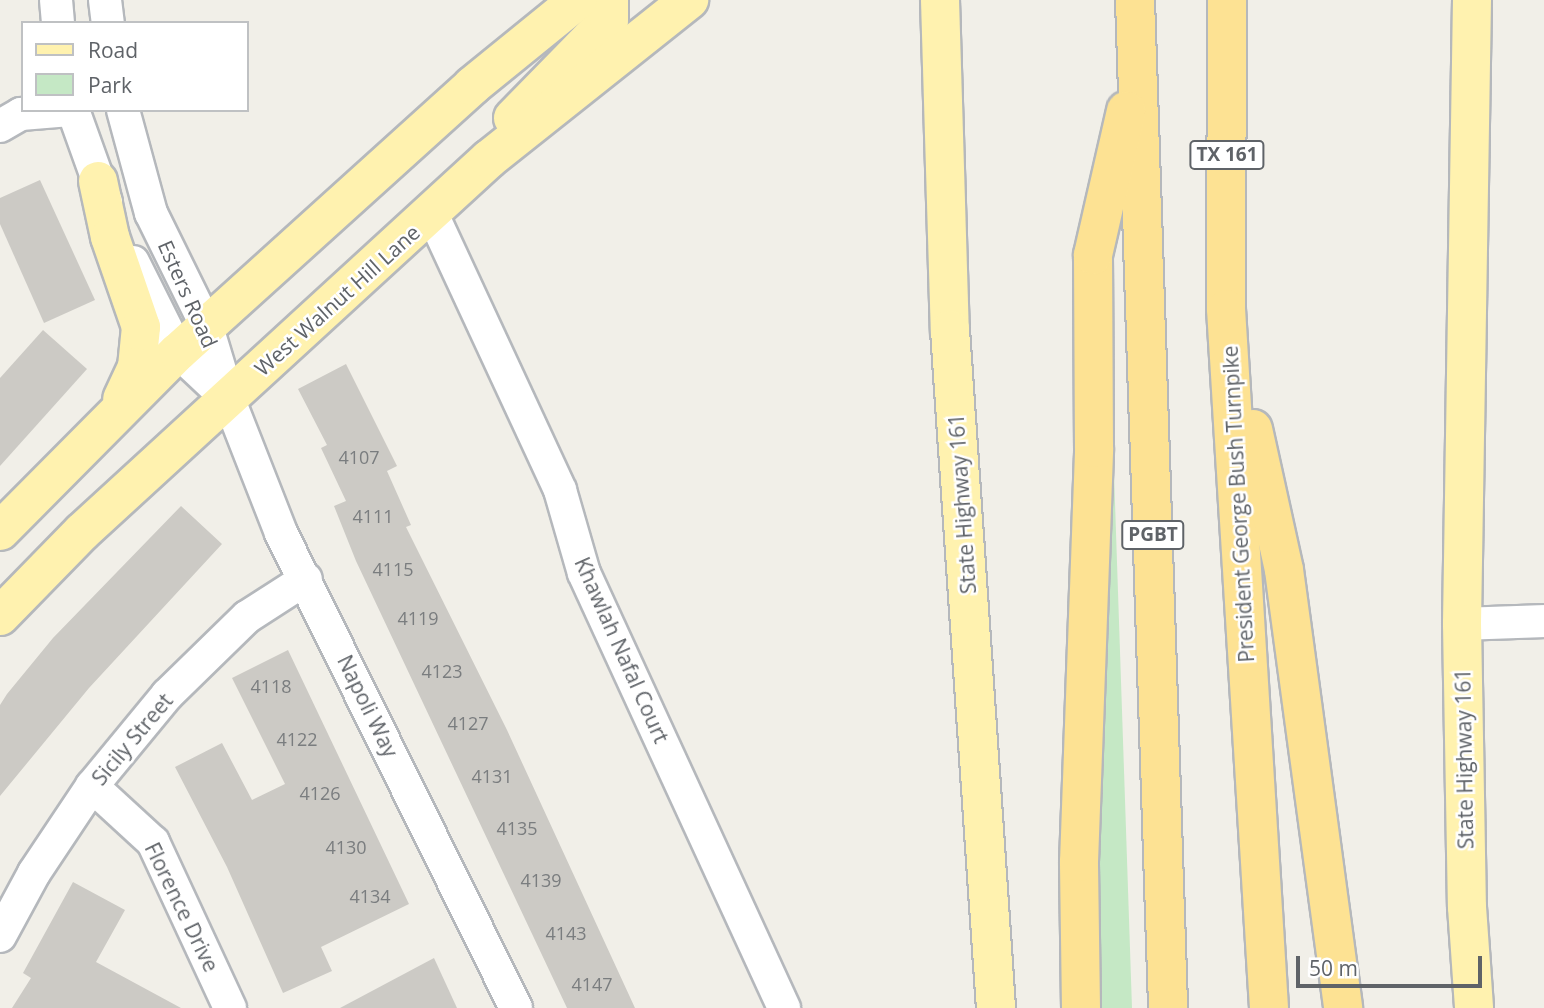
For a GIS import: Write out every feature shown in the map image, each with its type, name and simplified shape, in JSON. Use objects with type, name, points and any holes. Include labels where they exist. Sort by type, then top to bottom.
[{"type":"highway","points":[[1080,1008],[1079,862],[1094,448],[1093,255],[1138,62],[1135,0]]},
{"type":"highway","name":"President George Bush Turnpike","points":[[1227,0],[1226,309],[1269,1008]]},
{"type":"highway","name":"PGBT","points":[[1138,62],[1168,1008]]},
{"type":"highway","points":[[1226,309],[1284,570],[1343,1008]]},
{"type":"main road","points":[[0,531],[178,352],[472,86],[578,0]]},
{"type":"main road","points":[[489,159],[517,112],[608,20],[609,0]]},
{"type":"main road","name":"West Walnut Hill Lane","points":[[0,616],[73,541],[489,159],[689,0]]},
{"type":"main road","name":"State Highway 161","points":[[940,0],[950,330],[996,1008]]},
{"type":"main road","name":"State Highway 161","points":[[1472,0],[1462,624],[1467,907],[1474,1008]]},
{"type":"main road","points":[[98,181],[110,237],[141,327],[138,367],[116,413]]},
{"type":"street","points":[[56,0],[58,21]]},
{"type":"street","points":[[105,0],[108,21]]},
{"type":"street","points":[[0,126],[21,114],[46,112]]},
{"type":"street","name":"Esters Road","points":[[73,112],[98,181],[178,352],[229,400]]},
{"type":"street","name":"Esters Road","points":[[124,112],[151,213],[207,327],[229,400]]},
{"type":"street","name":"Khawlah Nafal Court","points":[[432,214],[560,490],[584,573],[784,1008]]},
{"type":"street","name":"Napoli Way","points":[[229,400],[281,533],[516,1008]]},
{"type":"street","name":"Sicily Street","points":[[0,936],[34,873],[92,786],[167,695],[247,617],[306,579]]},
{"type":"street","points":[[1462,624],[1544,621]]},
{"type":"street","name":"Florence Drive","points":[[92,786],[153,842],[230,1008]]},
{"type":"green space","points":[[1106,473],[1114,473],[1132,1008],[1097,1008],[1095,874]]},
{"type":"building","points":[[40,180],[95,300],[44,323],[0,224],[0,198]]},
{"type":"building","points":[[43,330],[87,369],[0,466],[0,378]]},
{"type":"building","points":[[346,364],[397,466],[387,471],[411,525],[406,527],[507,730],[635,1008],[567,1008],[356,561],[334,506],[346,501],[321,448],[327,445],[298,389]]},
{"type":"building","points":[[181,506],[222,544],[89,688],[0,796],[0,705],[53,638]]},
{"type":"building","points":[[288,650],[409,904],[321,947],[332,971],[283,993],[227,867],[175,767],[222,743],[252,800],[285,784],[232,678]]},
{"type":"building","points":[[73,882],[125,910],[96,962],[181,1008],[12,1008],[31,978],[23,973]]},
{"type":"building","points":[[434,958],[457,1008],[340,1008]]}]
